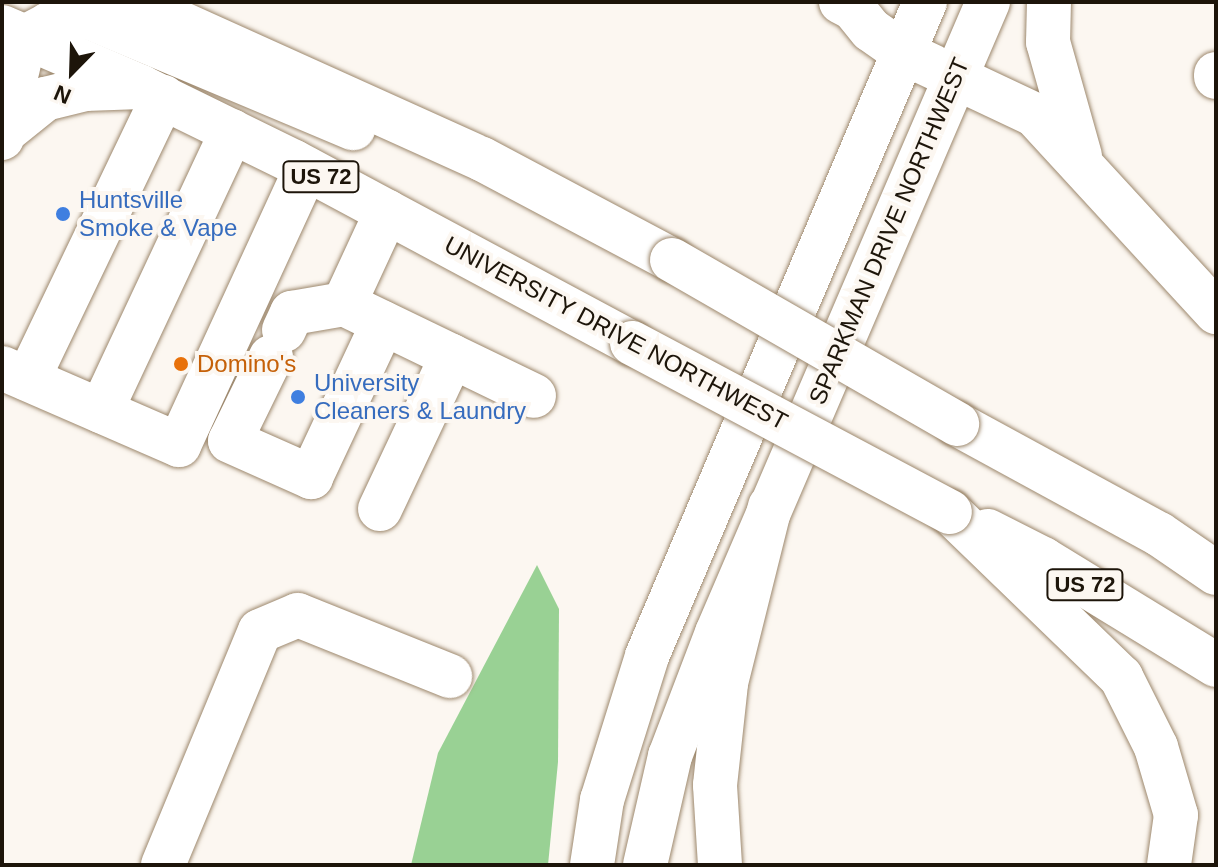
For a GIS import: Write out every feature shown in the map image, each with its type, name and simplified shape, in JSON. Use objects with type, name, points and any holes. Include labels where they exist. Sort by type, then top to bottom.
[{"type":"main road","name":"US 72","points":[[134,2],[438,138],[672,260],[957,424],[1159,534],[1216,573]]},
{"type":"main road","points":[[841,2],[853,8],[871,30],[904,53],[1035,115],[1216,312]]},
{"type":"main road","points":[[592,865],[602,800],[647,656],[925,2]]},
{"type":"main road","name":"SPARKMAN DRIVE NORTHWEST","points":[[645,865],[670,756],[770,506],[988,2]]},
{"type":"main road","points":[[1049,2],[1048,42],[1082,166]]},
{"type":"main road","name":"US 72","points":[[14,32],[86,16],[352,128],[388,138],[438,138]]},
{"type":"main road","points":[[3,135],[14,32]]},
{"type":"main road","name":"UNIVERSITY DRIVE NORTHWEST","points":[[14,32],[152,92],[387,211],[1043,559],[1216,665]]},
{"type":"main road","points":[[3,135],[45,99],[85,89],[152,92],[15,373],[179,445],[306,169]]},
{"type":"main road","points":[[101,411],[232,131]]},
{"type":"main road","points":[[344,304],[387,211]]},
{"type":"main road","points":[[383,323],[311,477],[230,441],[292,313],[344,304],[534,396]]},
{"type":"main road","points":[[380,509],[452,356]]},
{"type":"main road","points":[[720,865],[715,785],[726,683],[770,506]]},
{"type":"main road","points":[[950,512],[1121,677],[1156,747],[1176,815],[1169,865]]},
{"type":"main road","points":[[163,865],[260,631],[298,615],[450,676]]},
{"type":"green space","points":[[537,565],[559,609],[558,762],[548,865],[411,865],[438,753]]},
{"type":"place","name":"Huntsville Smoke & Vape","points":[[63,214]]},
{"type":"place","name":"Domino's","points":[[181,364]]},
{"type":"place","name":"University Cleaners & Laundry","points":[[298,397]]}]
